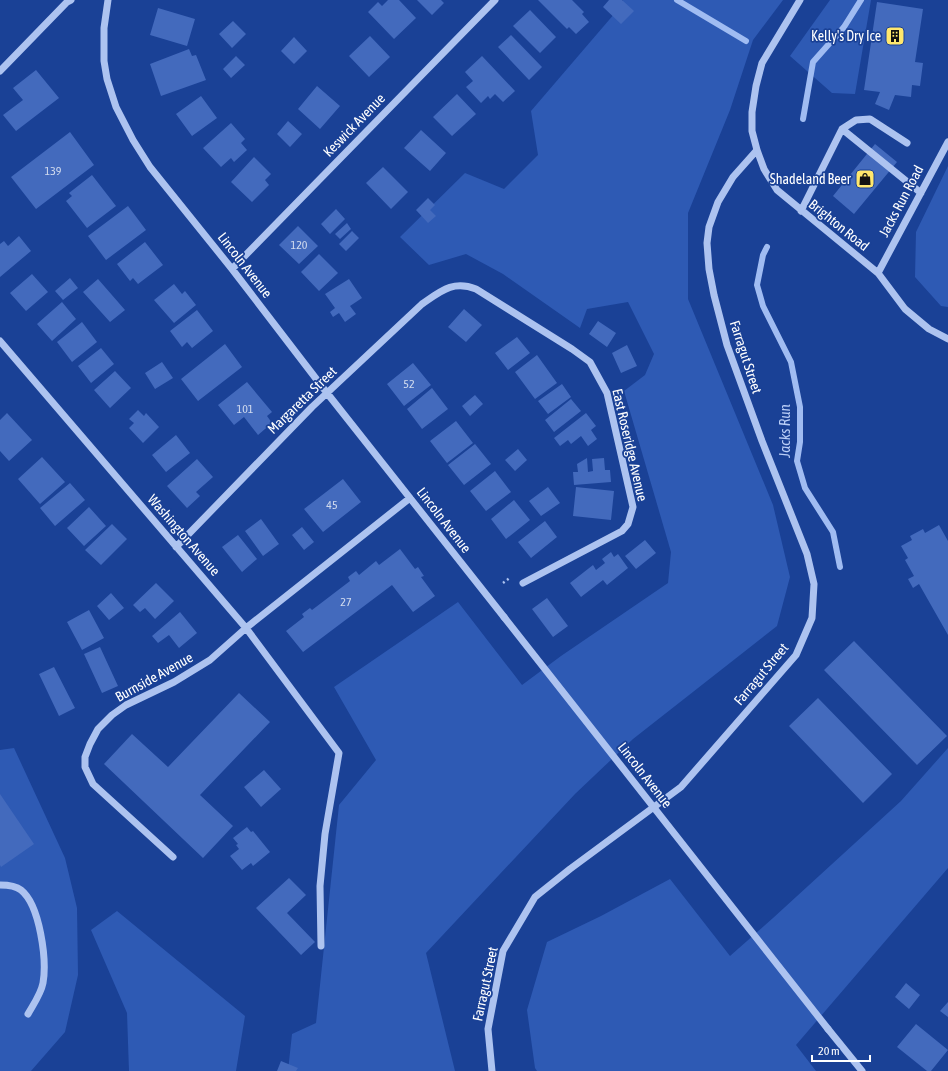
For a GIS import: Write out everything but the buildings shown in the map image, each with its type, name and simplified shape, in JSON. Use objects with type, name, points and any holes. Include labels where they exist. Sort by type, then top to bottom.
[{"type":"street","points":[[0,71],[67,2],[71,0]]},
{"type":"street","name":"Lincoln Avenue","points":[[108,0],[104,28],[104,61],[108,79],[116,107],[133,140],[150,167],[232,269],[327,393],[862,1071]]},
{"type":"street","name":"Keswick Avenue","points":[[232,269],[495,0]]},
{"type":"street","name":"Brighton Road","points":[[800,0],[762,63],[756,86],[752,112],[752,131],[764,169],[777,190],[878,273],[905,309],[929,329],[948,339]]},
{"type":"street","points":[[801,211],[842,128],[856,120],[870,120],[906,143]]},
{"type":"street","points":[[842,128],[921,193]]},
{"type":"street","name":"Jacks Run Road","points":[[878,273],[948,142]]},
{"type":"street","name":"Farragut Street","points":[[492,1071],[488,1029],[503,950],[535,897],[570,869],[681,787],[796,655],[812,618],[814,584],[807,554],[762,441],[727,345],[714,296],[709,269],[707,243],[709,227],[718,202],[733,176],[757,150]]},
{"type":"street","name":"Margaretta Street","points":[[176,547],[307,412],[422,304],[441,291],[456,285]]},
{"type":"street","name":"East Roseridge Avenue","points":[[456,285],[466,285],[476,289],[572,349],[590,362],[607,393],[633,507],[632,515],[628,524],[622,531],[523,583]]},
{"type":"street","name":"Washington Avenue","points":[[0,342],[246,628],[339,753],[325,834],[320,886],[321,946]]},
{"type":"street","name":"Burnside Avenue","points":[[173,856],[93,784],[85,767],[85,757],[98,729],[112,715],[126,706],[174,682],[210,660],[246,628],[410,498]]},
{"type":"street","points":[[0,885],[20,889],[29,899],[41,931],[45,962],[43,985],[28,1014]]},
{"type":"shaded area","points":[[623,0],[783,0],[753,40],[730,110],[688,213],[688,299],[773,505],[790,577],[777,626],[633,739],[575,794],[426,953],[455,1071],[288,1071],[292,1034],[316,1023],[339,805],[376,760],[334,687],[458,602],[522,685],[561,656],[668,583],[671,552],[624,391],[645,375],[654,354],[628,302],[587,309],[580,328],[503,274],[466,254],[429,265],[400,237],[465,173],[504,189],[538,155],[531,111],[615,13]]},
{"type":"shaded area","points":[[830,0],[871,0],[855,94],[832,93],[790,56]]},
{"type":"shaded area","points":[[948,166],[948,307],[941,306],[915,277],[916,232]]},
{"type":"shaded area","points":[[14,748],[65,858],[77,908],[78,975],[65,1032],[31,1071],[0,1071],[0,750]]},
{"type":"shaded area","points":[[948,748],[948,868],[796,1045],[816,1071],[537,1071],[535,1068],[527,1010],[547,942],[601,916],[670,879],[730,956],[901,801]]},
{"type":"shaded area","points":[[117,911],[245,1016],[236,1071],[129,1071],[127,1013],[91,930]]},
{"type":"waterway","points":[[677,0],[746,41]]},
{"type":"waterway","name":"Jacks Run","points":[[803,119],[813,62],[844,27],[861,0]]},
{"type":"waterway","name":"Jacks Run","points":[[767,247],[763,255],[757,285],[763,306],[791,362],[800,407],[800,442],[797,461],[805,488],[833,532],[840,567]]},
{"type":"place","name":"Kelly's Dry Ice","points":[[895,36]]},
{"type":"place","name":"Shadeland Beer","points":[[865,179]]}]
